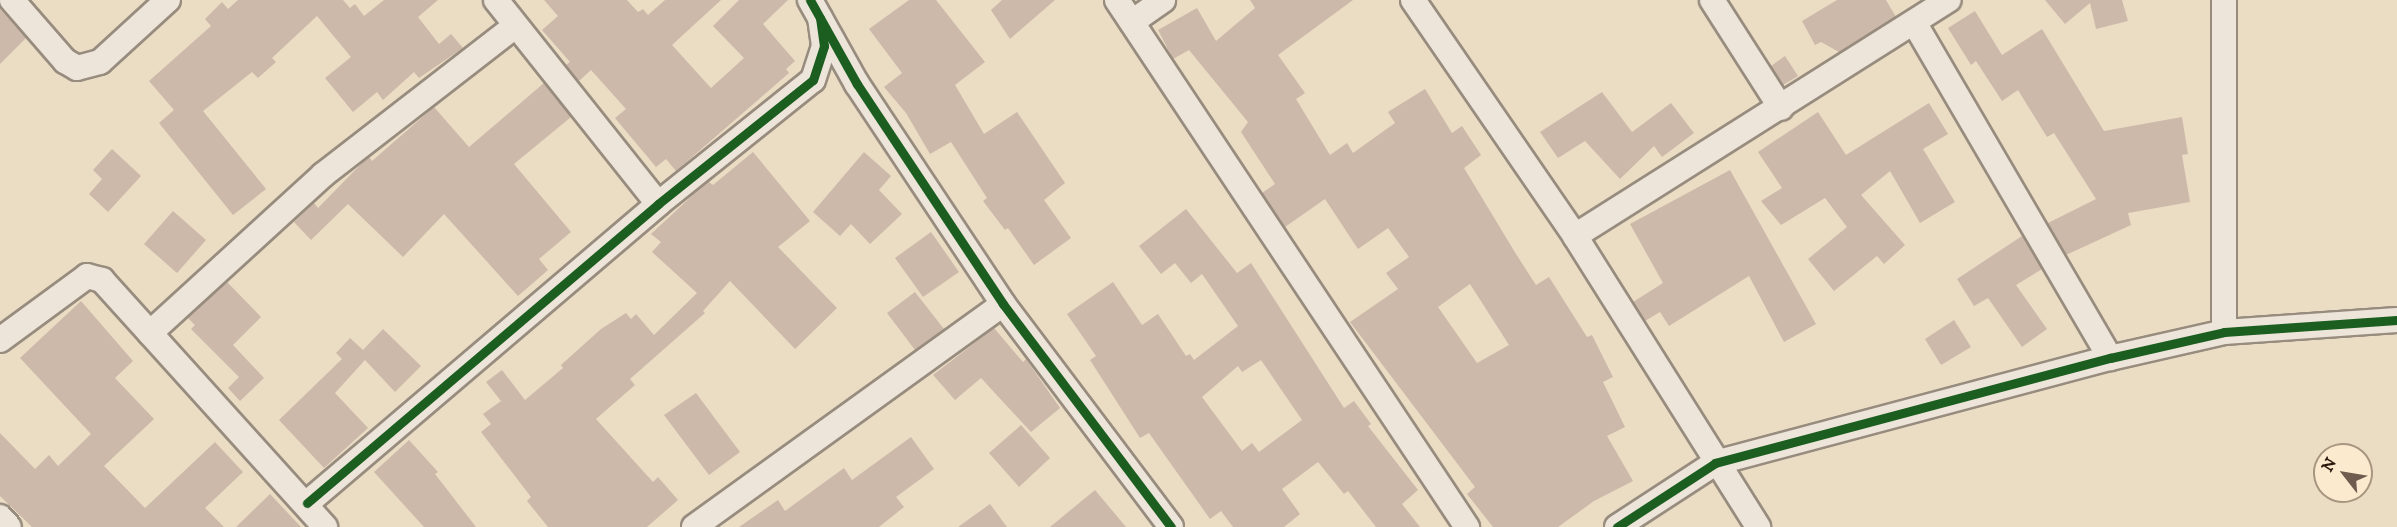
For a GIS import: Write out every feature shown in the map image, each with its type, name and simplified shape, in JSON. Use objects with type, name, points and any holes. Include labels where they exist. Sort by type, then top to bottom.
[{"type":"street","points":[[12,0],[65,62],[77,68],[100,62],[168,0]]},
{"type":"street","points":[[496,0],[658,204]]},
{"type":"street","points":[[1117,0],[1467,527]]},
{"type":"street","points":[[1132,22],[1163,0]]},
{"type":"street","points":[[1413,0],[1575,236],[1714,463],[1758,527]]},
{"type":"street","points":[[1712,0],[1781,108]]},
{"type":"street","points":[[1575,236],[1915,24],[1949,0]]},
{"type":"street","points":[[2224,0],[2224,332]]},
{"type":"street","points":[[307,503],[658,204],[813,80],[824,46],[815,9]]},
{"type":"street","points":[[815,9],[856,84],[1003,304],[1163,524]]},
{"type":"street","points":[[1915,24],[2110,358]]},
{"type":"street","points":[[150,333],[323,175],[515,26]]},
{"type":"street","points":[[813,80],[856,84]]},
{"type":"street","points":[[0,340],[87,276],[102,280],[307,503],[325,527]]},
{"type":"street","points":[[694,527],[1003,304]]},
{"type":"street","points":[[1617,527],[1714,463],[2110,358],[2224,332],[2397,320]]},
{"type":"street","points":[[0,517],[9,527]]},
{"type":"building","points":[[238,0],[343,0],[350,8],[355,4],[364,16],[384,0],[438,0],[418,17],[439,44],[451,34],[463,48],[419,78],[414,72],[383,100],[377,92],[353,112],[325,78],[351,57],[317,16],[272,58],[276,62],[258,78],[252,72],[203,111],[266,189],[233,215],[159,123],[174,110],[149,81],[211,26],[205,19],[222,2],[228,9]]},
{"type":"building","points":[[544,0],[627,0],[638,12],[643,9],[648,15],[665,0],[721,0],[672,45],[711,88],[744,58],[713,26],[739,0],[788,0],[763,24],[795,61],[786,69],[789,73],[676,171],[666,159],[656,167],[615,118],[626,109],[591,70],[579,81],[566,65],[570,62],[542,30],[558,16]]},
{"type":"building","points":[[909,0],[936,0],[985,62],[955,85],[984,134],[1017,112],[1065,183],[1044,200],[1071,238],[1034,265],[1008,228],[1005,230],[983,201],[987,198],[951,142],[930,154],[906,113],[884,87],[902,73],[869,29]]},
{"type":"building","points":[[1002,0],[1055,0],[1010,39],[991,10]]},
{"type":"building","points":[[1250,0],[1353,0],[1278,55],[1305,93],[1296,99],[1330,155],[1347,143],[1353,153],[1395,123],[1388,112],[1425,89],[1452,133],[1462,126],[1481,155],[1464,168],[1536,285],[1549,277],[1587,337],[1592,335],[1613,377],[1603,382],[1625,427],[1607,436],[1633,481],[1594,501],[1558,527],[1493,527],[1467,494],[1475,487],[1350,322],[1398,289],[1386,273],[1409,257],[1388,228],[1358,249],[1325,199],[1285,227],[1262,193],[1275,184],[1241,132],[1248,122],[1189,50],[1173,59],[1158,30],[1197,8],[1216,41],[1255,8]],"holes":[[[1470,284],[1509,345],[1477,363],[1438,307]]]},
{"type":"building","points":[[1837,0],[1886,0],[1896,17],[1839,52],[1821,42],[1815,45],[1802,21]]},
{"type":"building","points":[[2045,0],[2122,0],[2128,21],[2096,29],[2090,3],[2065,24]]},
{"type":"building","points":[[0,9],[26,38],[0,64]]},
{"type":"building","points":[[1975,11],[2002,55],[2042,29],[2104,131],[2182,117],[2188,154],[2182,155],[2190,202],[2128,213],[2131,225],[2066,255],[2048,223],[2096,199],[2054,133],[2047,137],[2018,90],[2002,101],[1976,61],[1971,65],[1948,28]]},
{"type":"building","points":[[1785,56],[1798,76],[1783,85],[1771,66]]},
{"type":"building","points":[[544,83],[571,117],[514,164],[571,232],[539,259],[548,270],[518,296],[444,214],[403,257],[348,204],[311,240],[294,222],[314,203],[318,208],[363,162],[369,157],[372,161],[434,107],[469,147]]},
{"type":"building","points":[[1602,92],[1632,132],[1671,103],[1694,133],[1662,157],[1654,146],[1620,179],[1585,141],[1558,158],[1540,132]]},
{"type":"building","points":[[1929,103],[1948,134],[1923,149],[1955,202],[1920,223],[1890,171],[1861,195],[1905,245],[1884,264],[1877,256],[1834,291],[1808,259],[1847,227],[1825,198],[1781,225],[1761,201],[1782,188],[1758,152],[1818,112],[1846,155]]},
{"type":"building","points":[[112,149],[141,176],[108,212],[89,194],[102,179],[93,170]]},
{"type":"building","points":[[753,152],[810,221],[778,247],[837,308],[795,349],[730,281],[703,311],[705,313],[630,379],[635,385],[596,419],[653,482],[658,477],[678,500],[647,527],[548,527],[527,501],[531,497],[481,432],[491,424],[483,414],[501,401],[486,382],[502,370],[525,400],[563,368],[561,365],[601,329],[626,313],[631,319],[636,314],[654,335],[697,293],[652,252],[661,242],[651,234],[695,193],[709,182],[713,185]]},
{"type":"building","points":[[864,152],[891,176],[879,190],[902,214],[870,244],[851,224],[840,236],[813,212]]},
{"type":"building","points":[[1730,170],[1816,324],[1784,342],[1749,276],[1669,326],[1660,312],[1645,321],[1633,302],[1663,283],[1630,224]]},
{"type":"building","points":[[1186,209],[1237,273],[1251,263],[1344,408],[1354,401],[1371,424],[1368,426],[1418,490],[1402,504],[1420,527],[1376,527],[1348,491],[1344,494],[1318,462],[1282,489],[1300,514],[1284,527],[1233,527],[1221,511],[1210,519],[1149,433],[1140,438],[1090,360],[1096,356],[1067,314],[1113,282],[1142,325],[1158,314],[1186,356],[1190,354],[1194,360],[1238,326],[1202,274],[1191,283],[1175,263],[1161,274],[1139,246]],"holes":[[[1261,360],[1302,420],[1259,452],[1252,443],[1242,451],[1202,397],[1238,366],[1242,372]]]},
{"type":"building","points":[[173,211],[206,240],[177,273],[144,244]]},
{"type":"building","points":[[931,232],[959,272],[923,297],[895,258]]},
{"type":"building","points":[[2022,236],[2042,269],[2016,285],[2047,329],[2022,347],[1988,298],[1974,306],[1957,279]]},
{"type":"building","points":[[227,282],[261,317],[233,345],[264,378],[240,401],[228,388],[239,377],[191,329],[195,325],[188,318]]},
{"type":"building","points":[[915,292],[944,329],[915,350],[887,313]]},
{"type":"building","points":[[81,301],[133,361],[115,378],[154,419],[104,466],[145,508],[215,442],[243,472],[205,508],[224,527],[32,527],[0,496],[0,433],[35,469],[49,455],[58,466],[91,434],[20,358]]},
{"type":"building","points":[[1954,320],[1971,347],[1941,365],[1925,339]]},
{"type":"building","points":[[994,328],[1023,362],[1026,359],[1060,408],[1031,432],[981,378],[955,400],[933,375]]},
{"type":"building","points":[[383,329],[421,366],[395,392],[365,360],[335,393],[368,428],[324,468],[279,420],[342,359],[336,353],[350,338],[363,350]]},
{"type":"building","points":[[696,393],[740,452],[709,475],[664,415]]},
{"type":"building","points":[[1021,425],[1050,458],[1019,487],[989,453]]},
{"type":"building","points":[[911,437],[934,469],[896,497],[904,507],[879,527],[739,527],[778,500],[785,511],[844,468],[852,480]]},
{"type":"building","points":[[409,440],[438,472],[435,474],[476,527],[424,527],[374,472]]},
{"type":"building","points":[[1095,490],[1126,527],[1050,527]]},
{"type":"building","points":[[270,494],[301,527],[236,527]]},
{"type":"building","points":[[990,504],[1007,527],[958,527]]},
{"type":"cycle path","points":[[810,0],[857,84],[1003,304],[1171,527]]},
{"type":"cycle path","points":[[307,503],[658,204],[813,80],[824,46],[820,18]]},
{"type":"cycle path","points":[[1617,527],[1715,463],[2110,358],[2224,332],[2397,320]]}]
